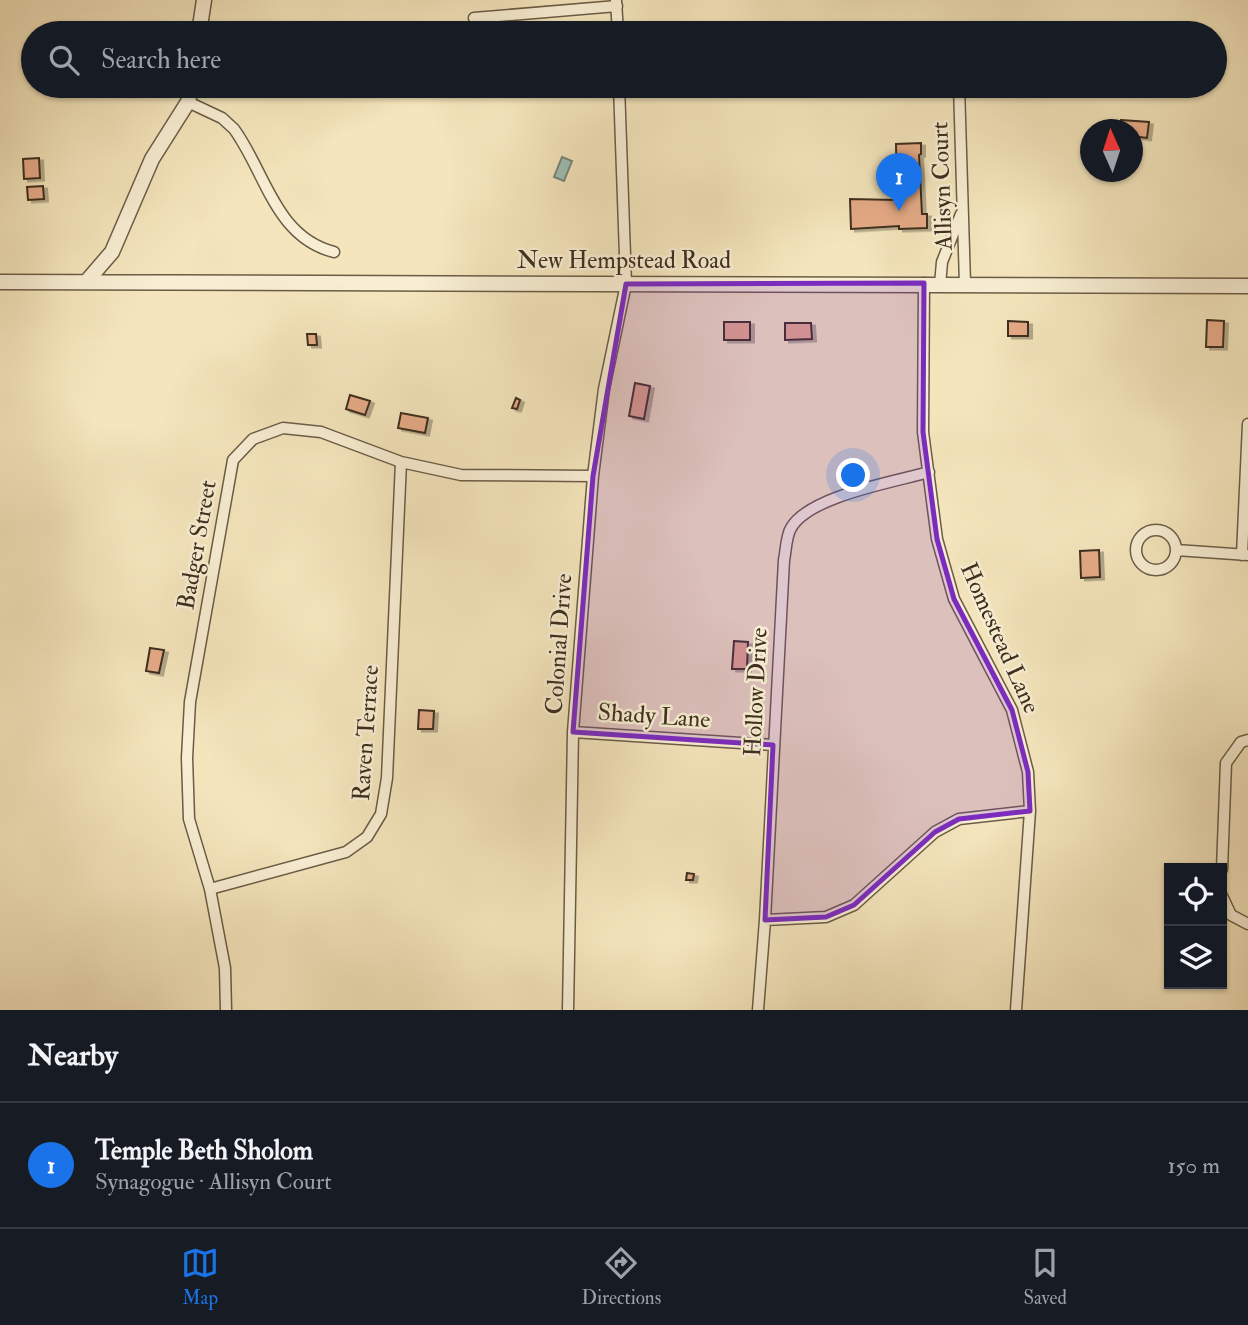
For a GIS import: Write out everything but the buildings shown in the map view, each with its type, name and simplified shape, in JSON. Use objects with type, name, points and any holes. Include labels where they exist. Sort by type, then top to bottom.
[{"type":"street","points":[[201,21],[204,0]]},
{"type":"street","points":[[474,18],[616,3],[617,21]]},
{"type":"street","points":[[87,281],[112,252],[152,159],[189,98]]},
{"type":"street","name":"Colonial Drive","points":[[569,1010],[573,732],[593,476],[604,389],[626,284],[619,98]]},
{"type":"street","name":"Allisyn Court","points":[[960,98],[965,284]]},
{"type":"street","points":[[188,102],[222,118],[234,128],[281,213],[296,233],[312,245],[334,252]]},
{"type":"street","points":[[940,285],[942,262],[964,209]]},
{"type":"street","name":"New Hempstead Road","points":[[0,282],[1248,286]]},
{"type":"street","name":"Homestead Lane","points":[[924,283],[923,432],[937,539],[954,599],[1012,710],[1028,772],[1030,811],[1016,1010]]},
{"type":"street","points":[[1176,550],[1245,555],[1248,424]]},
{"type":"street","name":"Badger Street","points":[[226,1010],[225,968],[209,888],[189,819],[187,758],[190,702],[233,460],[253,439],[283,428],[321,432],[401,462],[461,475],[593,476]]},
{"type":"street","name":"Raven Terrace","points":[[209,888],[346,852],[367,836],[382,814],[387,778],[401,462]]},
{"type":"street","name":"Hollow Drive","points":[[758,1010],[784,560],[790,528],[813,507],[846,494],[929,472]]},
{"type":"street","name":"Shady Lane","points":[[573,732],[773,745]]},
{"type":"street","points":[[1222,863],[1226,763],[1241,742],[1248,740]]},
{"type":"street","points":[[765,920],[826,917],[854,905],[935,832],[959,820],[1030,811]]},
{"type":"street","points":[[1227,907],[1231,915],[1248,924]]},
{"type":"highlighted area","points":[[924,283],[923,432],[937,539],[954,599],[1012,710],[1028,772],[1030,811],[959,819],[935,832],[854,905],[826,917],[765,920],[773,745],[573,732],[593,476],[626,284]]},
{"type":"water","points":[[562,157],[572,161],[564,181],[554,177]]},
{"type":"place","name":"Temple Beth Sholom","points":[[899,211]]}]
